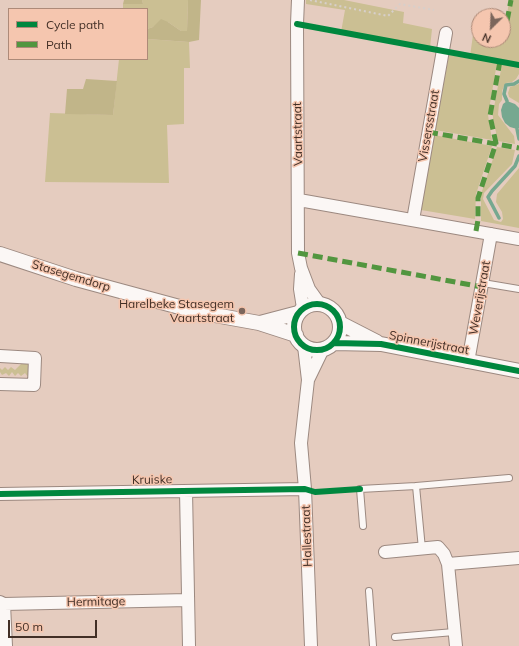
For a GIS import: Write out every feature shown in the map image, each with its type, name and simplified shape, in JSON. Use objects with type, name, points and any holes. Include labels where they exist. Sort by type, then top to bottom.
[{"type":"street","name":"Vaartstraat","points":[[298,0],[298,253],[301,268],[309,289],[319,303]]},
{"type":"street","name":"Vissersstraat","points":[[413,220],[446,33]]},
{"type":"street","points":[[298,200],[519,239]]},
{"type":"street","name":"Weverijstraat","points":[[468,362],[491,234]]},
{"type":"street","name":"Stasegemdorp","points":[[0,254],[76,279],[190,310],[259,323],[300,340]]},
{"type":"street","name":"Vaartstraat","points":[[301,268],[301,311]]},
{"type":"street","points":[[319,303],[332,309],[340,323],[340,330],[338,337],[328,346],[317,350],[300,340],[294,328],[295,320],[301,311],[313,304],[319,303]]},
{"type":"street","name":"Stasegemdorp","points":[[259,323],[301,311]]},
{"type":"street","name":"Spinnerijstraat","points":[[340,323],[381,344]]},
{"type":"street","name":"Hallestraat","points":[[300,340],[308,380],[301,443],[305,488],[311,646]]},
{"type":"street","name":"Spinnerijstraat","points":[[328,346],[381,344],[519,371]]},
{"type":"street","name":"Hallestraat","points":[[308,380],[328,346]]},
{"type":"street","points":[[0,356],[35,358],[34,385],[0,384]]},
{"type":"street","name":"Kruiske","points":[[0,494],[305,488]]},
{"type":"street","points":[[186,491],[189,646]]},
{"type":"street","points":[[386,552],[438,547],[444,554],[448,564],[456,646]]},
{"type":"street","points":[[448,564],[519,558]]},
{"type":"street","name":"Hermitage","points":[[6,646],[2,603],[188,600]]},
{"type":"lane","points":[[483,283],[519,289]]},
{"type":"lane","points":[[363,526],[360,489],[509,478]]},
{"type":"lane","points":[[416,486],[422,549]]},
{"type":"lane","points":[[369,591],[373,646]]},
{"type":"lane","points":[[395,637],[454,632]]},
{"type":"path","points":[[309,0],[388,16],[400,4],[434,10]]},
{"type":"shaded area","points":[[124,0],[142,0],[143,4],[123,4]]},
{"type":"shaded area","points":[[142,0],[188,0],[187,31],[181,31],[168,22],[148,29],[148,8],[123,8],[123,4],[143,4]]},
{"type":"shaded area","points":[[188,0],[201,0],[199,40],[189,42],[148,39],[148,29],[153,27],[161,19],[181,31],[187,31]]},
{"type":"shaded area","points":[[306,0],[344,0],[404,12],[403,23],[432,29],[430,48],[341,32],[345,10],[306,4]]},
{"type":"shaded area","points":[[509,0],[519,0],[519,64],[470,56],[471,48],[511,48],[511,8],[508,8]]},
{"type":"shaded area","points":[[148,39],[189,42],[190,68],[184,68],[184,124],[167,125],[169,183],[45,182],[50,113],[113,115],[119,60],[148,60]]},
{"type":"shaded area","points":[[449,55],[497,63],[488,115],[492,140],[435,130]]},
{"type":"shaded area","points":[[502,64],[519,67],[519,74],[516,79],[512,82],[506,83],[504,86],[502,91],[502,100],[499,104],[498,115],[514,136],[515,144],[498,141],[493,119]]},
{"type":"shaded area","points":[[86,79],[117,81],[113,115],[65,114],[67,89],[83,89]]},
{"type":"shaded area","points":[[519,84],[519,103],[509,97],[508,93],[510,87]]},
{"type":"shaded area","points":[[507,101],[515,104],[519,108],[519,128],[517,129],[510,127],[505,123],[502,117],[501,110],[503,104]]},
{"type":"shaded area","points":[[434,135],[492,146],[476,194],[475,219],[421,210]]},
{"type":"shaded area","points":[[497,147],[515,150],[512,164],[484,193],[483,199],[494,220],[501,222],[503,219],[502,212],[496,202],[497,194],[519,168],[519,228],[481,221],[481,194]]},
{"type":"shaded area","points":[[23,362],[31,364],[32,379],[23,382],[28,377],[25,373],[21,376],[18,373],[15,376],[12,372],[9,376],[6,373],[2,375],[0,372],[0,368],[2,370],[5,367],[8,370],[11,367],[15,370]]},
{"type":"waterway","points":[[507,101],[504,94],[506,85],[514,84],[519,81]]},
{"type":"waterway","points":[[517,129],[519,139]]},
{"type":"waterway","points":[[499,218],[488,197],[515,166],[519,156]]},
{"type":"marked path","points":[[509,8],[511,0]]},
{"type":"marked path","points":[[476,231],[478,220],[478,198],[496,143],[490,116],[500,61]]},
{"type":"marked path","points":[[428,132],[519,148]]},
{"type":"marked path","points":[[298,253],[482,287]]},
{"type":"cycle path","points":[[297,24],[519,65]]},
{"type":"cycle path","points":[[317,304],[330,308],[336,314],[340,327],[336,340],[330,346],[317,350],[304,346],[298,340],[294,327],[298,314],[304,308],[317,304]]},
{"type":"cycle path","points":[[334,343],[381,344],[519,371]]},
{"type":"cycle path","points":[[0,494],[305,489],[315,492],[360,489]]},
{"type":"place","name":"Harelbeke Stasegem Vaartstraat","points":[[242,311]]}]
